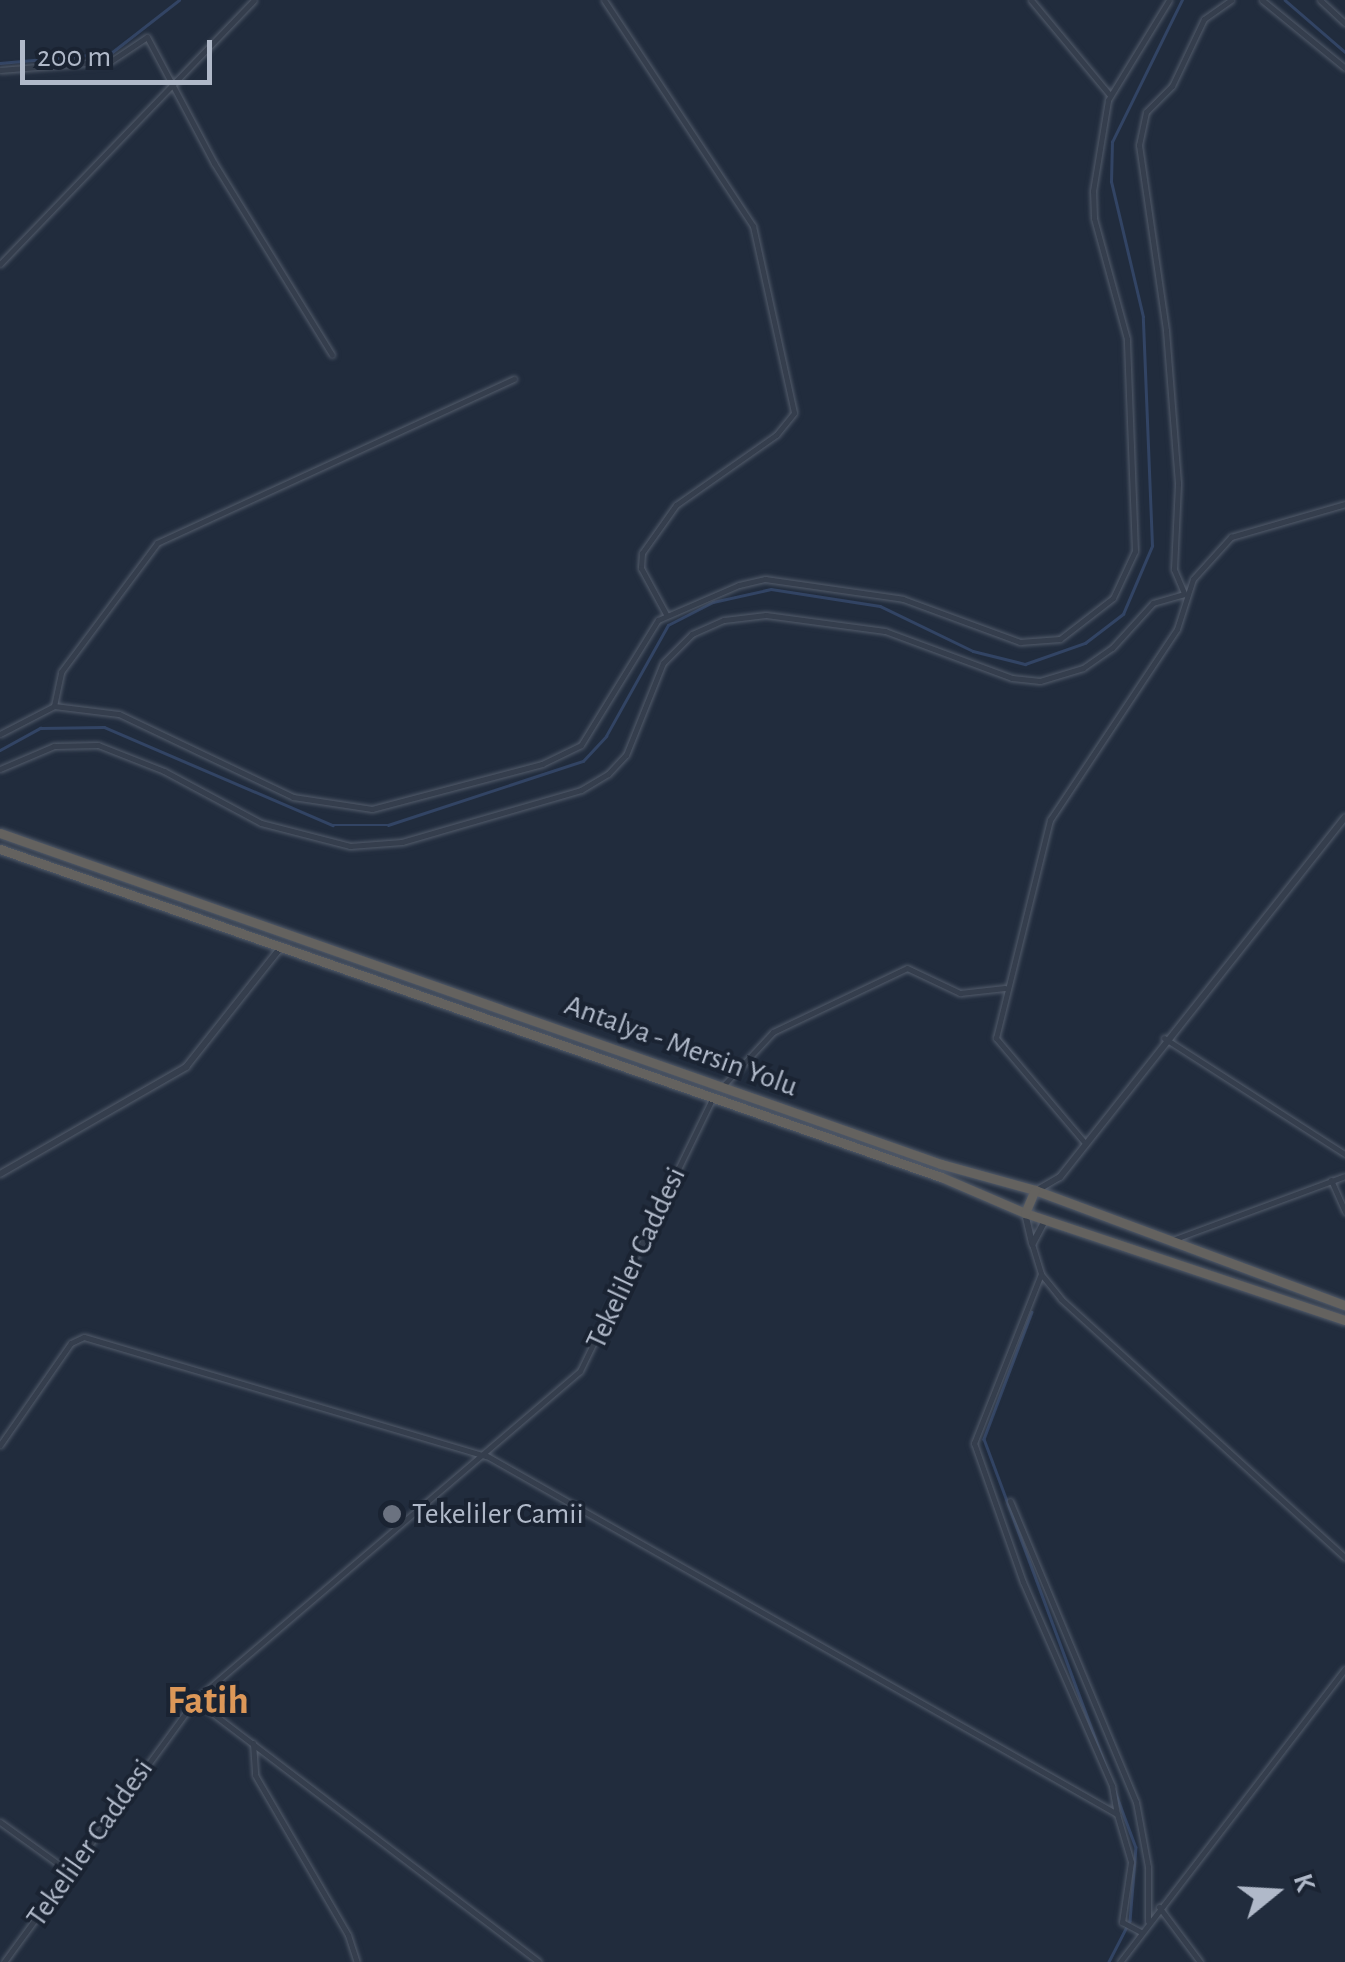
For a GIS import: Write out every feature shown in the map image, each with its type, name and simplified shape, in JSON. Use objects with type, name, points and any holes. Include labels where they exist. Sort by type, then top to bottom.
[{"type":"highway","name":"Antalya - Mersin Yolu","points":[[0,832],[721,1088],[1035,1190],[1169,1243],[1345,1305]]},
{"type":"highway","name":"Antalya - Mersin Yolu","points":[[0,849],[941,1177],[1025,1214],[1345,1320]]},
{"type":"highway","points":[[1025,1214],[1035,1190]]},
{"type":"highway","points":[[1045,1220],[1056,1199]]},
{"type":"street","points":[[0,264],[254,0]]},
{"type":"street","points":[[604,0],[753,226],[794,412],[776,435],[676,505],[642,553],[641,568],[666,614]]},
{"type":"street","points":[[1031,0],[1110,95]]},
{"type":"street","points":[[0,734],[54,706],[118,714],[293,797],[372,809],[397,806],[542,764],[581,745],[608,709],[645,636],[666,614],[765,579],[904,599],[990,635],[1037,643],[1060,639],[1114,598],[1136,551],[1138,501],[1127,340],[1094,218],[1096,147],[1110,95],[1169,0]]},
{"type":"street","points":[[1184,594],[1174,569],[1178,483],[1166,330],[1139,145],[1146,112],[1172,86],[1204,18],[1231,0]]},
{"type":"street","points":[[1262,0],[1345,68]]},
{"type":"street","points":[[1320,0],[1345,23]]},
{"type":"street","points":[[0,70],[111,62],[147,38],[170,86],[332,355]]},
{"type":"street","points":[[54,706],[61,672],[157,543],[514,379]]},
{"type":"street","points":[[1085,1143],[996,1038],[1005,988],[1050,820],[1176,629],[1184,594],[1231,537],[1345,504]]},
{"type":"street","points":[[0,769],[54,746],[98,745],[164,771],[261,823],[350,846],[402,842],[580,790],[608,774],[626,755],[664,663],[692,634],[724,620],[766,615],[885,630],[1012,678],[1040,682],[1082,668],[1112,648],[1153,602],[1184,594]]},
{"type":"street","points":[[1056,1199],[1060,1177],[1164,1038],[1345,818]]},
{"type":"street","points":[[0,1174],[186,1067],[281,947]]},
{"type":"street","points":[[721,1088],[773,1032],[907,968],[960,993],[1005,988]]},
{"type":"street","points":[[1164,1038],[1345,1154]]},
{"type":"street","name":"Tekeliler Caddesi","points":[[8,1960],[196,1700],[487,1456],[588,1360],[712,1098]]},
{"type":"street","points":[[1169,1243],[1345,1176]]},
{"type":"street","points":[[1035,1190],[1060,1177]]},
{"type":"street","points":[[1331,1180],[1345,1212]]},
{"type":"street","points":[[1025,1214],[1040,1274],[1345,1557]]},
{"type":"street","points":[[1032,1244],[1045,1220]]},
{"type":"street","points":[[1040,1274],[974,1443],[1023,1582],[1112,1786],[1131,1862],[1122,1922],[1141,1932]]},
{"type":"street","points":[[0,1445],[71,1343],[84,1336],[487,1456],[1117,1814]]},
{"type":"street","points":[[1010,1500],[1136,1802],[1148,1868],[1148,1921]]},
{"type":"street","points":[[1120,1962],[1345,1669]]},
{"type":"street","points":[[196,1700],[539,1962]]},
{"type":"street","points":[[253,1743],[255,1775],[348,1935],[357,1962]]},
{"type":"street","points":[[0,1822],[72,1874]]},
{"type":"street","points":[[1159,1907],[1200,1962]]},
{"type":"waterway","points":[[0,63],[111,53],[179,0]]},
{"type":"waterway","points":[[0,750],[40,728],[104,727],[333,825],[388,825],[583,761],[606,736],[668,625],[713,602],[771,589],[880,606],[973,651],[1025,664],[1085,643],[1123,614],[1152,546],[1143,317],[1111,182],[1112,142],[1182,0]]},
{"type":"waterway","points":[[1285,0],[1345,52]]},
{"type":"waterway","points":[[1032,1312],[984,1439],[1136,1847],[1130,1921],[1109,1962]]},
{"type":"place","name":"Tekeliler Camii","points":[[392,1514]]},
{"type":"district","name":"Fatih","points":[[208,1701]]}]
